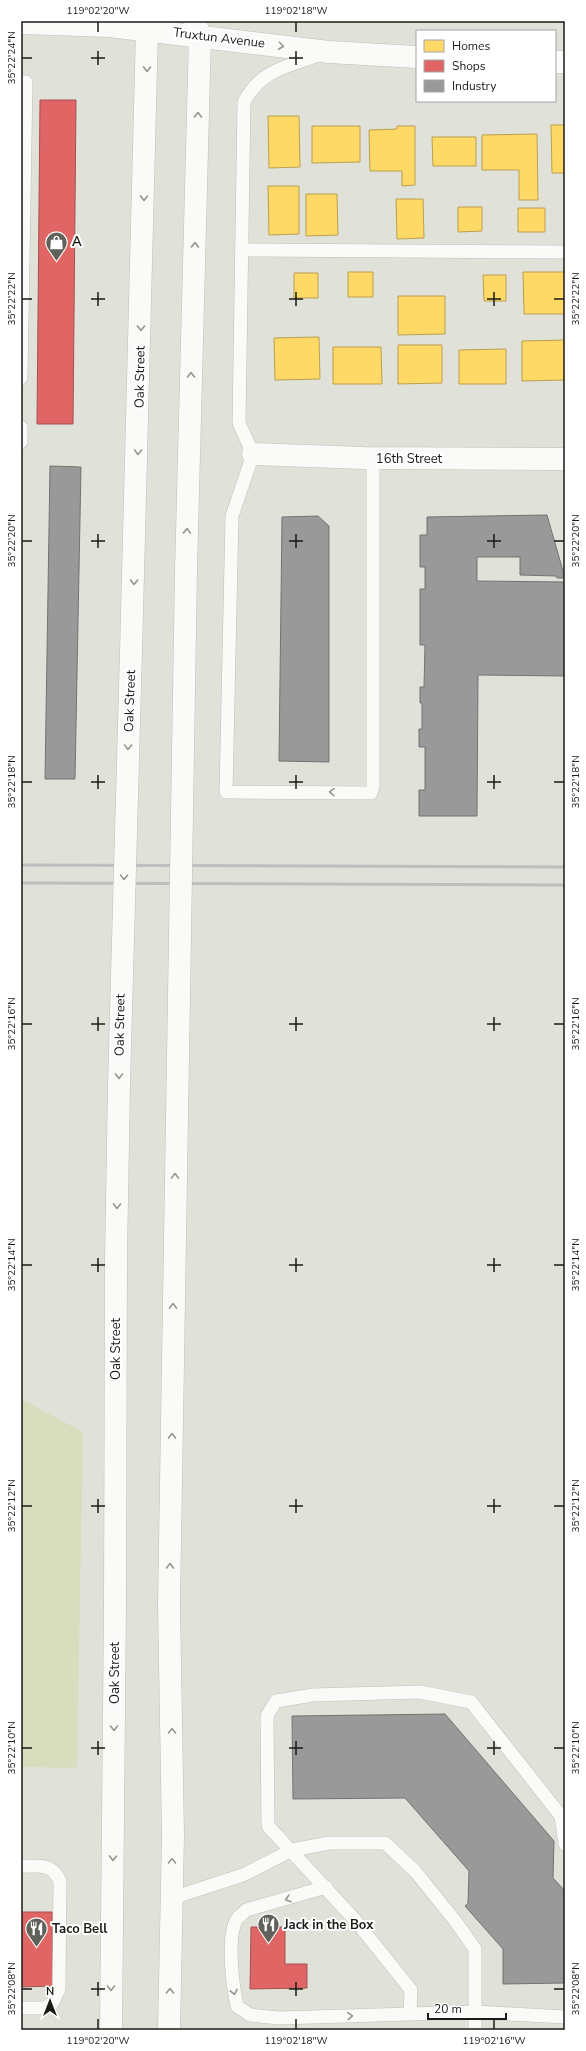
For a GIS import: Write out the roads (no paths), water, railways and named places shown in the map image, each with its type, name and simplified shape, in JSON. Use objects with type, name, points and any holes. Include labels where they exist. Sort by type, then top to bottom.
[{"type":"main road","name":"Truxtun Avenue","points":[[21,23],[109,26],[149,25],[198,29],[329,52],[416,57]]},
{"type":"main road","name":"Oak Street","points":[[111,2030],[115,1605],[116,1260],[119,1084],[149,25]]},
{"type":"main road","points":[[169,2030],[173,1835],[170,1605],[186,570],[198,29]]},
{"type":"main road","name":"16th Street","points":[[253,454],[373,458],[565,459]]},
{"type":"lane","points":[[329,52],[266,75],[251,90],[244,102],[239,423],[253,454],[232,516],[226,792],[370,793],[373,787],[373,458]]},
{"type":"lane","points":[[21,82],[26,82],[21,378]]},
{"type":"lane","points":[[242,250],[565,252]]},
{"type":"lane","points":[[21,427],[21,442]]},
{"type":"lane","points":[[410,2014],[411,1990],[355,1920],[292,1850],[268,1826],[267,1716],[276,1701],[313,1695],[420,1692],[471,1702],[561,1816],[565,1844]]},
{"type":"lane","points":[[172,1898],[243,1875],[292,1850],[329,1842],[385,1842],[415,1871],[456,1922],[475,1949],[475,2030]]},
{"type":"lane","points":[[21,1866],[50,1867],[57,1872],[60,1881],[59,1989],[53,2002],[45,2008],[21,2008]]},
{"type":"lane","points":[[326,1887],[246,1910],[237,1919],[233,1937],[231,1979],[237,2006],[250,2015],[279,2018],[474,2012],[565,2017]]},
{"type":"railway","points":[[21,865],[565,867]]},
{"type":"railway","points":[[21,883],[565,885]]},
{"type":"place","name":"A","points":[[56,262]]},
{"type":"place","name":"Jack in the Box","points":[[268,1944]]},
{"type":"place","name":"Taco Bell","points":[[37,1948]]}]
